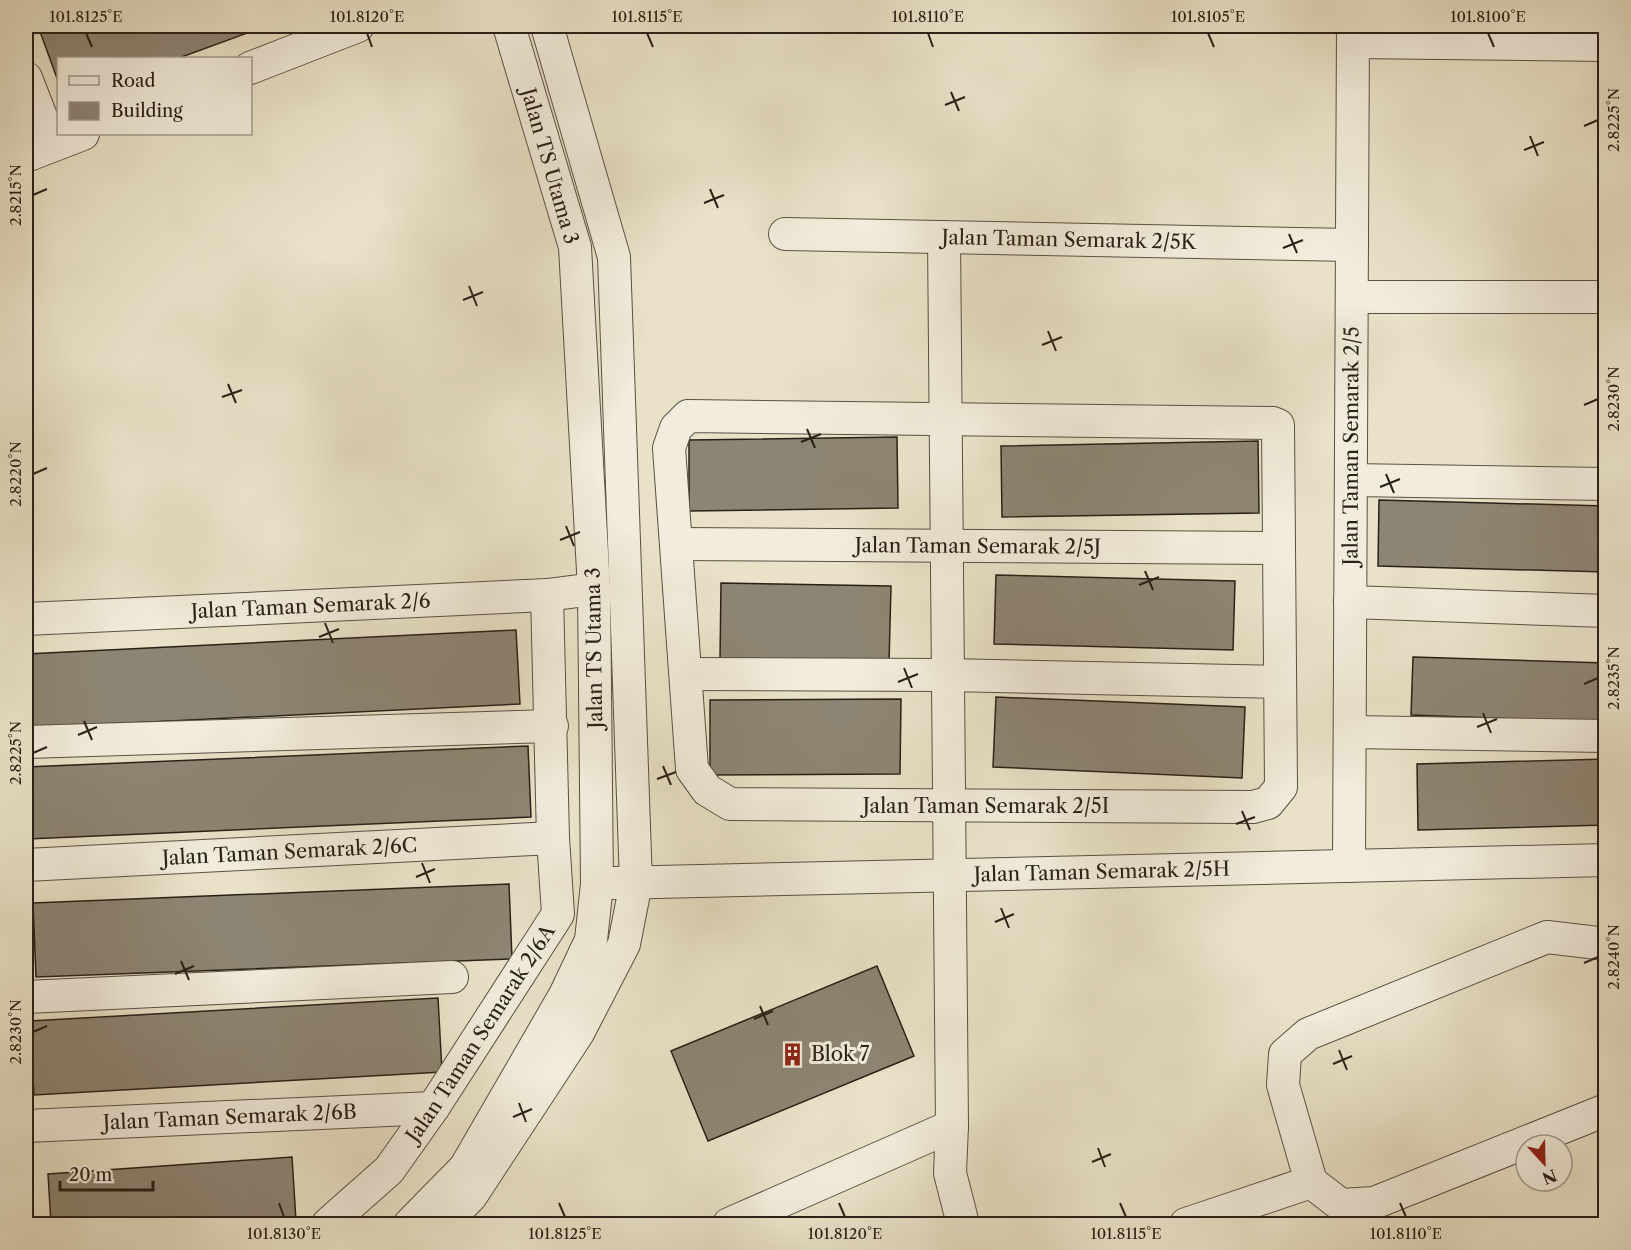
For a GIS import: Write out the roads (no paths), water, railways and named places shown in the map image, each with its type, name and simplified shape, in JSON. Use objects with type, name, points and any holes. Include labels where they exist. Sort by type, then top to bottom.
[{"type":"street","points":[[252,67],[358,26]]},
{"type":"street","name":"Jalan TS Utama 3","points":[[410,1224],[465,1168],[565,995],[591,940],[597,884],[594,589],[575,247],[508,26]]},
{"type":"street","name":"Jalan TS Utama 3","points":[[444,1224],[471,1196],[578,1033],[624,944],[636,883],[614,257],[548,26]]},
{"type":"street","points":[[1353,34],[1605,45]]},
{"type":"street","name":"Jalan Taman Semarak 2/5","points":[[1349,866],[1353,34]]},
{"type":"street","points":[[26,78],[39,150],[79,135]]},
{"type":"street","name":"Jalan Taman Semarak 2/5K","points":[[785,234],[1352,245]]},
{"type":"street","points":[[944,237],[952,1126],[950,1173],[963,1224]]},
{"type":"street","points":[[1352,297],[1605,297]]},
{"type":"street","points":[[688,416],[945,419],[1274,423],[1278,425],[1280,681],[947,675],[686,674],[669,448],[676,428],[688,416]]},
{"type":"street","points":[[1351,480],[1605,484]]},
{"type":"street","name":"Jalan Taman Semarak 2/5J","points":[[676,544],[1279,548]]},
{"type":"street","name":"Jalan Taman Semarak 2/6","points":[[26,619],[547,595],[594,589]]},
{"type":"street","name":"Jalan Taman Semarak 2/6A","points":[[327,1224],[389,1170],[433,1108],[558,914],[547,595]]},
{"type":"street","points":[[1350,602],[1605,611]]},
{"type":"street","name":"Jalan Taman Semarak 2/5I","points":[[686,674],[692,769],[707,790],[730,804],[1253,807],[1268,803],[1281,787],[1280,681]]},
{"type":"street","points":[[26,742],[552,726]]},
{"type":"street","points":[[1350,732],[1605,736]]},
{"type":"street","name":"Jalan Taman Semarak 2/6C","points":[[26,865],[554,838]]},
{"type":"street","name":"Jalan Taman Semarak 2/5H","points":[[597,884],[1605,860]]},
{"type":"street","points":[[1605,944],[1547,937],[1308,1034],[1285,1054],[1284,1085],[1311,1182],[1341,1205],[1374,1203],[1605,1110]]},
{"type":"street","points":[[26,997],[452,977]]},
{"type":"street","name":"Jalan Taman Semarak 2/6B","points":[[26,1126],[433,1108]]},
{"type":"street","points":[[729,1224],[952,1126]]},
{"type":"street","points":[[1186,1224],[1311,1182]]},
{"type":"place","name":"Blok 7","points":[[793,1054]]}]
